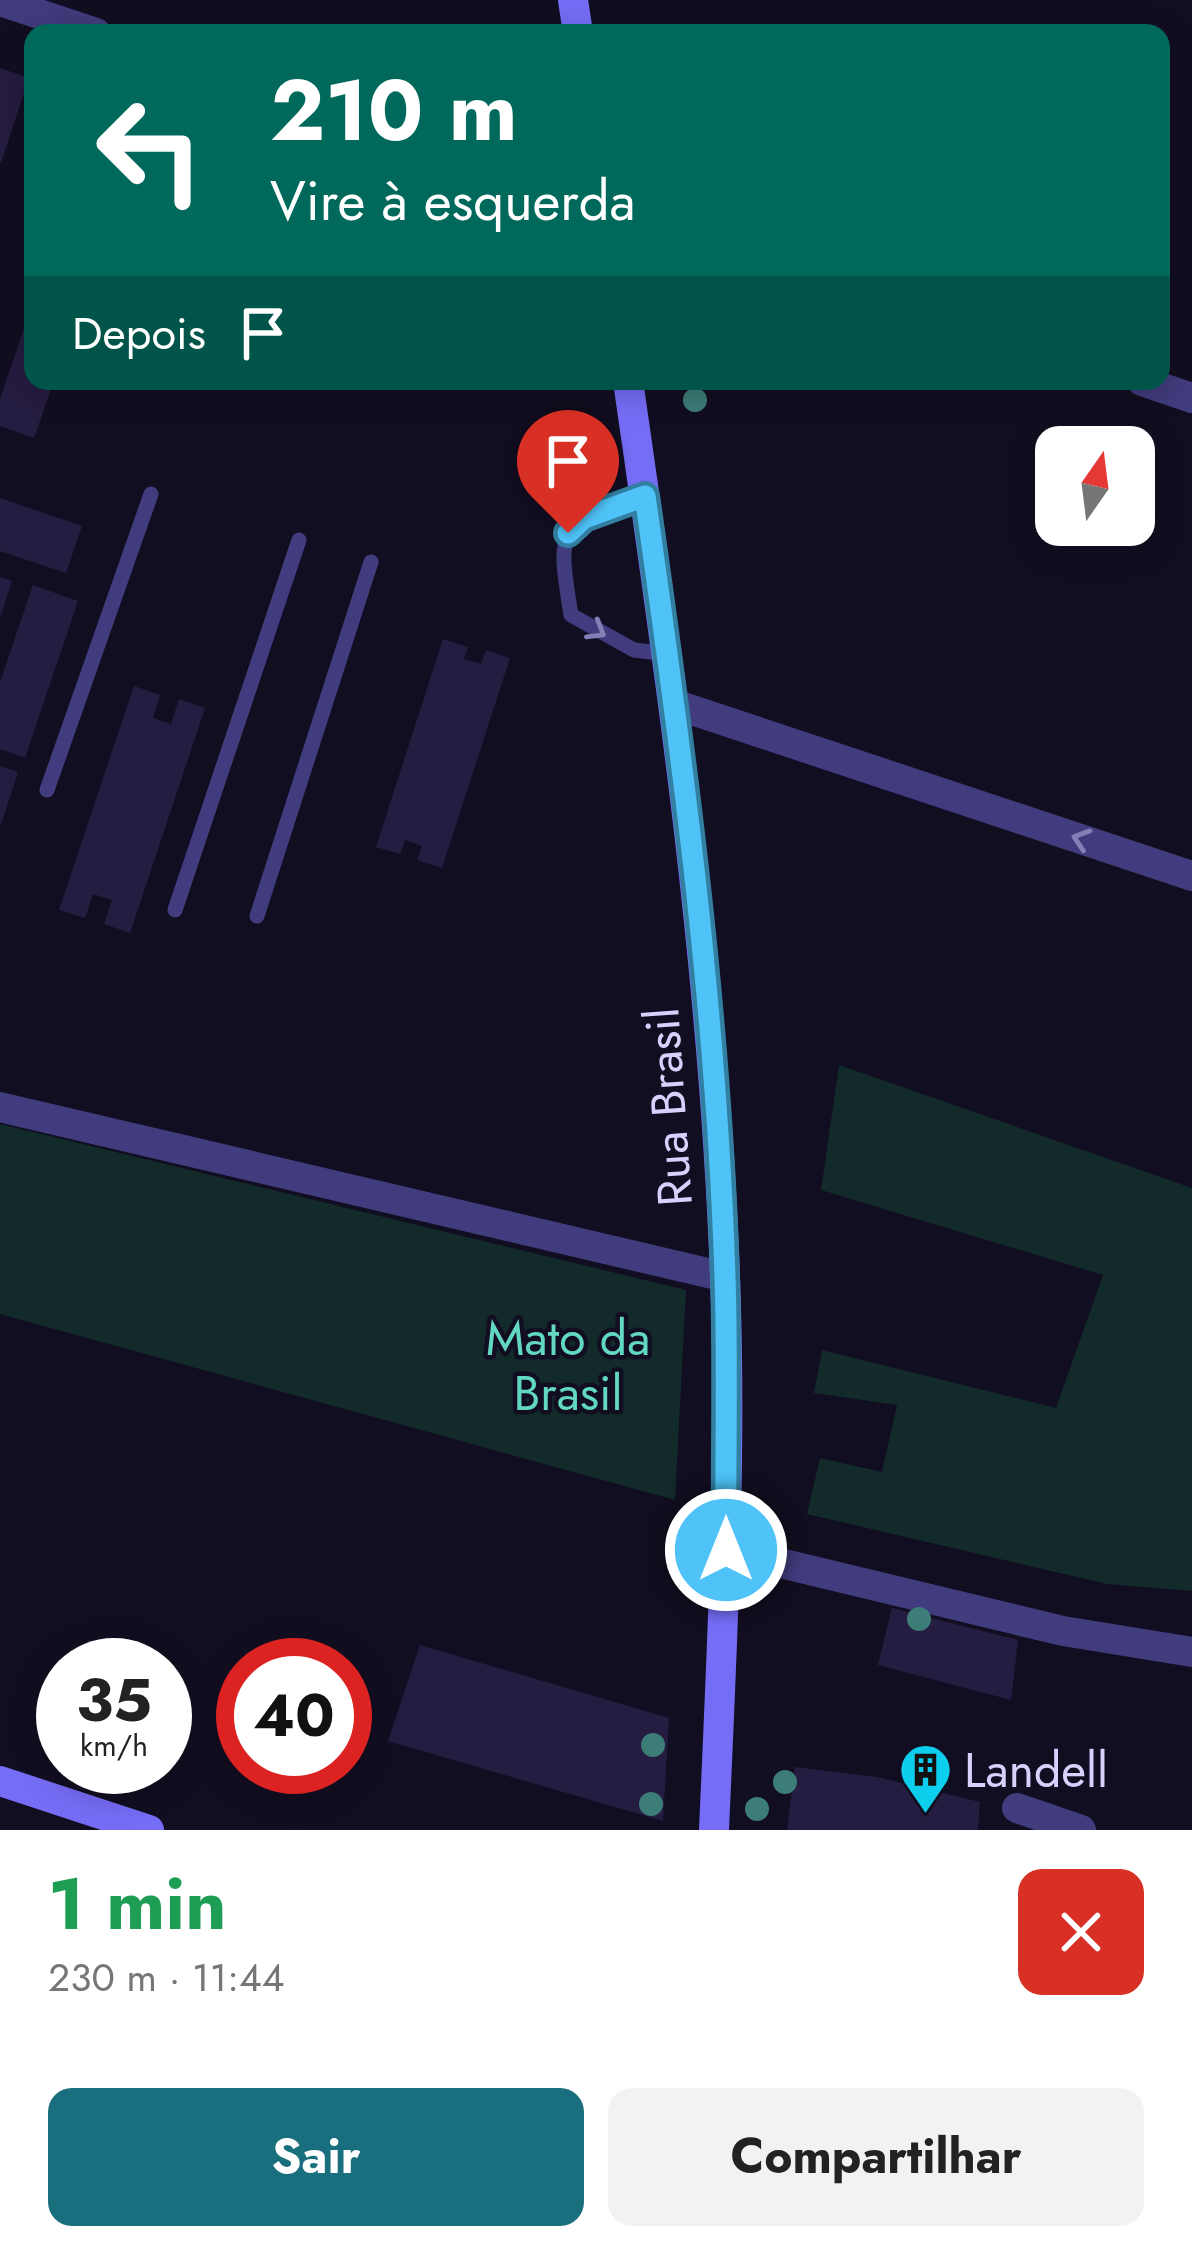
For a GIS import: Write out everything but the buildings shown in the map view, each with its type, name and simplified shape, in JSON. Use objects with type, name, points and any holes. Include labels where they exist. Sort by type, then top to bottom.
[{"type":"street","points":[[0,2],[68,24]]},
{"type":"street","name":"Rua Brasil","points":[[629,390],[674,704],[710,1040],[725,1277],[726,1550],[714,1830]]},
{"type":"street","points":[[674,704],[1192,875]]},
{"type":"street","points":[[0,1107],[725,1277]]},
{"type":"street","points":[[726,1550],[1063,1631],[1192,1652]]},
{"type":"street","points":[[0,1781],[149,1830]]},
{"type":"street","points":[[1017,1819],[1081,1830]]},
{"type":"lane","points":[[47,790],[151,494]]},
{"type":"lane","points":[[645,496],[584,518],[568,533],[560,551],[571,615],[634,650],[667,654]]},
{"type":"lane","points":[[175,910],[299,540]]},
{"type":"lane","points":[[257,916],[371,562]]},
{"type":"green space","points":[[839,1065],[1192,1188],[1192,1591],[1107,1584],[807,1514],[820,1458],[882,1472],[897,1405],[814,1393],[822,1350],[1056,1408],[1103,1275],[821,1190]]},
{"type":"green space","name":"Mato da Brasil","points":[[0,1124],[686,1290],[675,1500],[0,1314]]},
{"type":"place","name":"Landell","points":[[925,1816]]},
{"type":"route","points":[[568,533],[584,518],[645,496],[674,704],[710,1040],[725,1277],[726,1550]]}]
